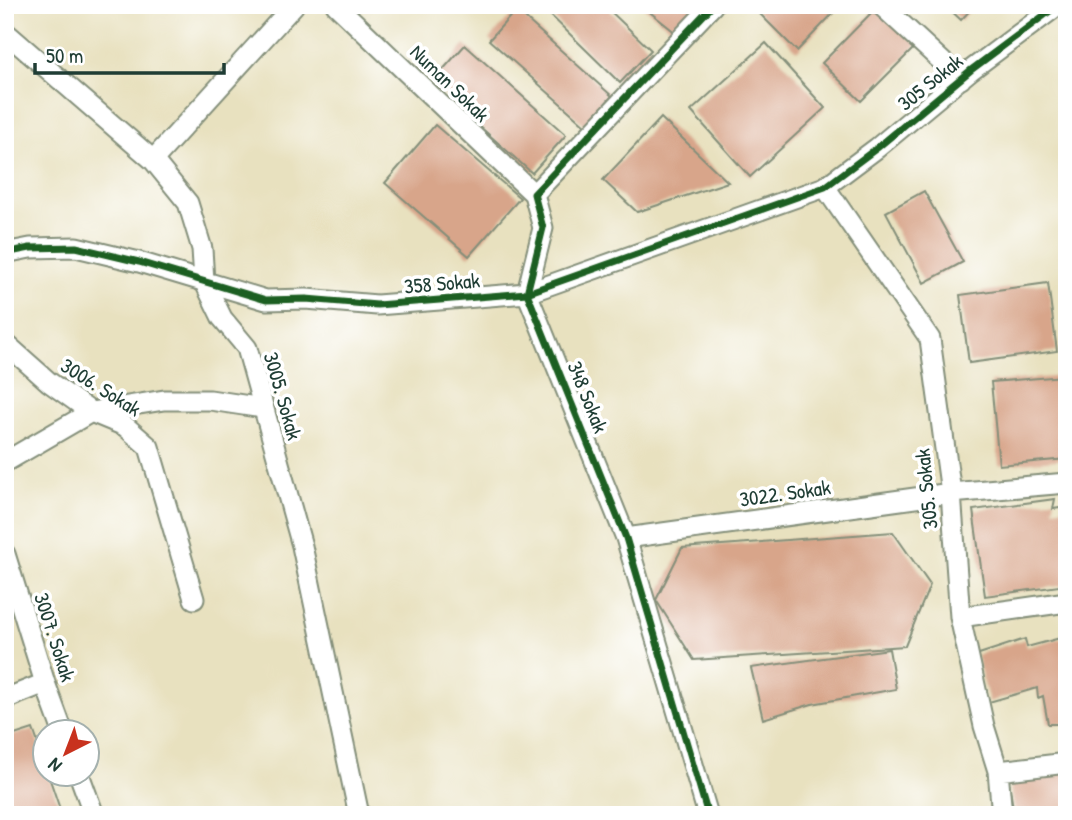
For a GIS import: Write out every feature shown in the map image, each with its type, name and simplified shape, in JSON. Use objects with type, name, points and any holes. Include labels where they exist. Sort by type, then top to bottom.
[{"type":"street","points":[[153,160],[294,5]]},
{"type":"street","name":"Numan Sokak","points":[[336,5],[534,194]]},
{"type":"street","points":[[527,293],[543,228],[534,194],[713,5]]},
{"type":"street","points":[[881,5],[961,79]]},
{"type":"street","name":"305 Sokak","points":[[825,187],[1058,5]]},
{"type":"street","name":"3005. Sokak","points":[[5,32],[153,160],[188,203],[202,249],[204,281],[222,318],[247,348],[302,546],[359,815]]},
{"type":"street","points":[[527,293],[825,187]]},
{"type":"street","name":"305. Sokak","points":[[825,187],[930,339],[951,493],[960,617],[984,726],[998,771],[1002,815]]},
{"type":"street","name":"358 Sokak","points":[[5,253],[30,248],[76,247],[266,300],[306,299],[377,305],[527,293]]},
{"type":"street","name":"348 Sokak","points":[[527,293],[626,538],[708,815]]},
{"type":"street","name":"3006. Sokak","points":[[5,343],[48,382],[91,412],[125,426],[149,447],[194,599]]},
{"type":"street","points":[[5,462],[91,412],[164,400],[210,400],[263,408]]},
{"type":"street","name":"3022. Sokak","points":[[626,538],[951,493],[1067,483]]},
{"type":"street","name":"3007. Sokak","points":[[5,554],[58,718]]},
{"type":"street","points":[[960,617],[1067,602]]},
{"type":"street","points":[[5,699],[45,683]]},
{"type":"street","points":[[998,771],[1067,763]]},
{"type":"street","points":[[84,788],[94,815]]},
{"type":"building","points":[[540,5],[604,5],[651,50],[620,83]]},
{"type":"building","points":[[641,5],[698,5],[676,33]]},
{"type":"building","points":[[758,5],[841,5],[797,51],[755,9]]},
{"type":"building","points":[[945,5],[975,5],[961,20]]},
{"type":"building","points":[[878,6],[917,45],[861,101],[822,63]]},
{"type":"building","points":[[516,10],[612,96],[586,126],[489,40]]},
{"type":"building","points":[[766,43],[825,108],[750,177],[691,111]]},
{"type":"building","points":[[465,45],[566,135],[532,173],[431,83]]},
{"type":"building","points":[[661,118],[728,182],[637,212],[603,180]]},
{"type":"building","points":[[435,125],[520,198],[469,256],[385,183]]},
{"type":"building","points":[[924,191],[963,262],[924,283],[886,212]]},
{"type":"building","points":[[1048,283],[1057,351],[969,363],[960,295]]},
{"type":"building","points":[[1064,376],[1067,459],[999,465],[991,382]]},
{"type":"building","points":[[1055,499],[1053,509],[1067,507],[1067,585],[985,596],[973,510]]},
{"type":"building","points":[[893,532],[930,585],[905,646],[694,660],[656,600],[682,548]]},
{"type":"building","points":[[1064,637],[1067,645],[1067,724],[1048,724],[1043,696],[1038,698],[1037,688],[989,702],[976,655],[1025,639],[1027,647]]},
{"type":"building","points":[[889,649],[896,689],[812,704],[763,719],[751,668]]},
{"type":"building","points":[[32,729],[32,788],[53,788],[62,815],[5,815],[5,738]]},
{"type":"building","points":[[1067,773],[1067,815],[1014,815],[1008,776]]},
{"type":"cycle path","points":[[5,253],[30,248],[76,247],[139,262],[266,300],[306,299],[377,305],[527,293],[543,228],[534,194],[713,5]]},
{"type":"cycle path","points":[[708,815],[626,538],[527,293],[825,187],[971,70],[1058,5]]}]
